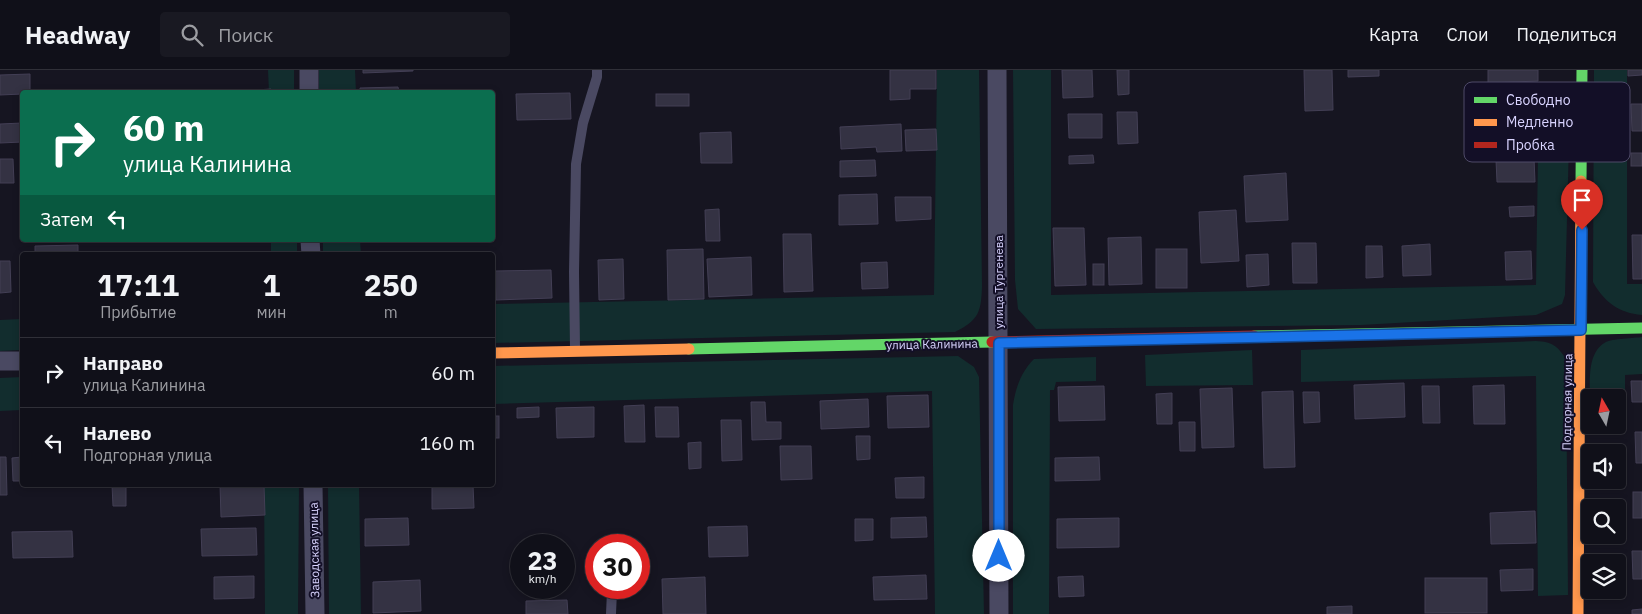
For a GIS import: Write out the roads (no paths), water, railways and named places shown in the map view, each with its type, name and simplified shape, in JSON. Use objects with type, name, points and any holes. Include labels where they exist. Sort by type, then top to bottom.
[{"type":"street","points":[[309,70],[309,90]]},
{"type":"street","name":"улица Тургенева","points":[[997,70],[999,614]]},
{"type":"street","name":"Подгорная улица","points":[[1578,614],[1582,162]]},
{"type":"street","name":"улица Калинина","points":[[495,353],[1642,328]]},
{"type":"street","points":[[0,361],[20,361]]},
{"type":"street","name":"Заводская улица","points":[[313,487],[315,614]]},
{"type":"lane","points":[[575,350],[576,164],[583,123],[596,77],[596,70]]},
{"type":"lane","points":[[611,614],[612,599]]}]
